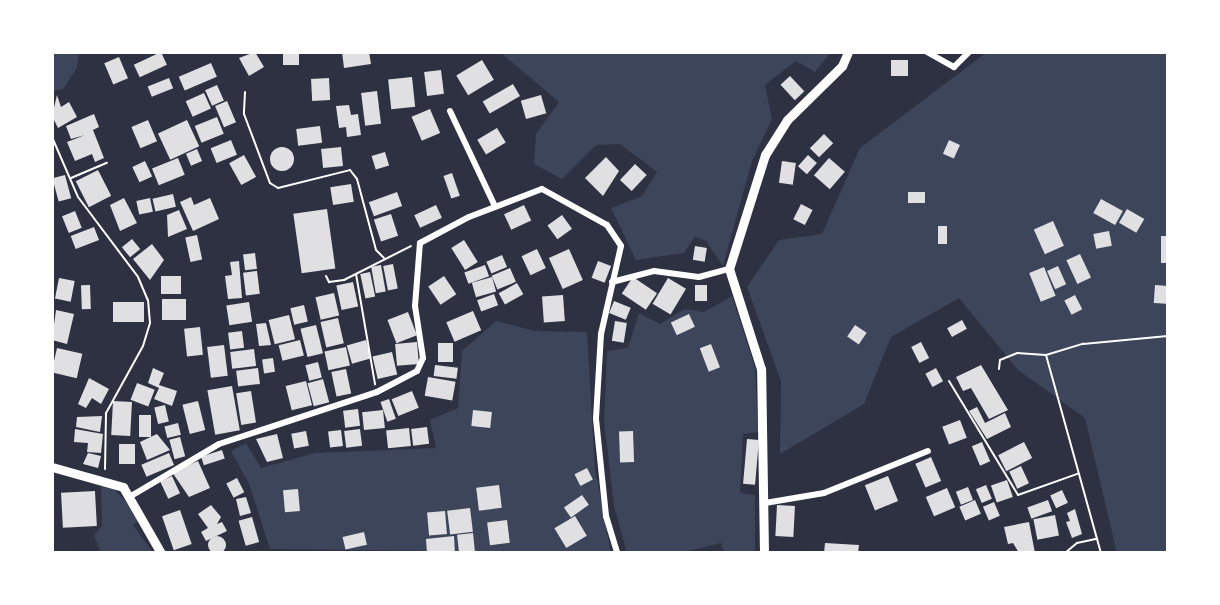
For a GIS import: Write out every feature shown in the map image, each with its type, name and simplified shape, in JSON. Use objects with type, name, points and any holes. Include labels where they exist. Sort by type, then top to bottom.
[{"type":"main road","points":[[764,553],[761,369],[729,269],[765,155],[787,120],[842,66],[848,52]]},
{"type":"main road","points":[[52,467],[105,479],[131,496],[161,553]]},
{"type":"street","points":[[927,52],[954,67],[969,52]]},
{"type":"street","points":[[450,111],[495,206]]},
{"type":"street","points":[[131,496],[219,444],[377,392],[422,364],[414,266],[420,243],[495,206],[541,189],[607,225],[621,246],[598,361],[596,419],[606,516],[617,553]]},
{"type":"street","points":[[612,282],[654,271],[699,277],[729,269]]},
{"type":"street","points":[[765,503],[836,490],[928,451]]},
{"type":"path","points":[[245,92],[244,114],[270,183],[278,188],[350,170],[357,179],[376,250],[384,258]]},
{"type":"path","points":[[52,137],[91,219],[138,277],[148,300],[150,323],[143,346],[106,413],[105,479]]},
{"type":"path","points":[[70,179],[107,163]]},
{"type":"path","points":[[326,276],[329,282],[356,274],[420,243]]},
{"type":"path","points":[[356,274],[377,392]]},
{"type":"path","points":[[999,369],[1000,360],[1017,353],[1046,355],[1083,344],[1168,336]]},
{"type":"path","points":[[1046,355],[1101,553]]},
{"type":"path","points":[[949,381],[1018,495],[1078,474]]},
{"type":"path","points":[[1065,553],[1077,543],[1096,539]]},
{"type":"shaded area","points":[[52,52],[79,52],[77,68],[63,89],[52,91]]},
{"type":"shaded area","points":[[500,52],[831,52],[815,72],[796,61],[765,85],[772,119],[752,161],[723,266],[706,241],[695,237],[684,253],[636,260],[611,208],[642,196],[657,172],[620,144],[596,145],[562,179],[534,164],[536,134],[559,102]]},
{"type":"shaded area","points":[[987,52],[1168,52],[1168,553],[1117,553],[1085,418],[1018,370],[959,298],[891,337],[864,404],[780,454],[781,381],[747,287],[779,240],[822,234],[860,148]]},
{"type":"shaded area","points":[[732,296],[755,368],[758,432],[743,434],[740,493],[755,495],[755,553],[724,553],[721,543],[680,553],[627,553],[614,506],[604,421],[607,351],[628,348],[639,313],[660,324],[684,309],[704,312]]},
{"type":"shaded area","points":[[496,321],[535,331],[587,332],[595,469],[611,553],[270,549],[249,484],[231,451],[246,443],[261,468],[315,453],[436,448],[430,420],[458,408],[462,351]]},
{"type":"shaded area","points":[[101,484],[113,488],[129,505],[139,521],[133,525],[153,553],[103,553],[99,548],[94,535],[102,526]]},
{"type":"building","points":[[161,52],[167,65],[140,77],[134,65]]},
{"type":"building","points":[[255,52],[264,67],[249,76],[239,58]]},
{"type":"building","points":[[283,52],[299,52],[299,65],[283,65]]},
{"type":"building","points":[[342,52],[369,52],[371,64],[344,68]]},
{"type":"building","points":[[119,57],[128,78],[113,84],[104,63]]},
{"type":"building","points":[[482,60],[494,80],[468,95],[456,75]]},
{"type":"building","points":[[891,60],[908,60],[908,76],[891,76]]},
{"type":"building","points":[[211,63],[217,77],[185,90],[179,77]]},
{"type":"building","points":[[441,70],[444,94],[427,96],[424,72]]},
{"type":"building","points":[[790,76],[804,91],[795,100],[780,85]]},
{"type":"building","points":[[412,77],[415,107],[391,109],[388,80]]},
{"type":"building","points":[[169,78],[173,88],[152,97],[148,87]]},
{"type":"building","points":[[329,78],[330,100],[312,101],[311,79]]},
{"type":"building","points":[[513,84],[520,96],[490,114],[483,102]]},
{"type":"building","points":[[217,85],[224,101],[212,106],[205,90]]},
{"type":"building","points":[[377,91],[381,124],[365,126],[361,93]]},
{"type":"building","points":[[204,93],[211,109],[193,117],[186,101]]},
{"type":"building","points":[[57,95],[61,107],[69,102],[77,117],[58,128],[52,116]]},
{"type":"building","points":[[541,95],[546,113],[526,119],[521,101]]},
{"type":"building","points":[[227,101],[236,122],[224,127],[215,106]]},
{"type":"building","points":[[349,105],[351,115],[358,114],[361,135],[347,137],[346,127],[339,128],[336,106]]},
{"type":"building","points":[[430,109],[440,133],[422,141],[412,117]]},
{"type":"building","points":[[94,114],[99,127],[93,130],[104,158],[95,162],[92,154],[75,161],[67,142],[85,135],[71,139],[66,126]]},
{"type":"building","points":[[217,117],[224,134],[201,143],[195,126]]},
{"type":"building","points":[[148,120],[157,141],[140,148],[131,127]]},
{"type":"building","points":[[187,120],[199,146],[170,160],[158,134]]},
{"type":"building","points":[[320,126],[322,143],[298,146],[296,129]]},
{"type":"building","points":[[497,128],[506,143],[486,154],[477,140]]},
{"type":"building","points":[[824,134],[833,143],[819,157],[810,148]]},
{"type":"building","points":[[231,140],[237,155],[217,163],[211,148]]},
{"type":"building","points":[[949,140],[960,145],[954,159],[943,154]]},
{"type":"building","points":[[282,147],[293,154],[294,159],[287,170],[282,171],[271,164],[270,159],[277,148]]},
{"type":"building","points":[[341,147],[343,166],[323,168],[321,149]]},
{"type":"building","points":[[197,149],[202,161],[191,166],[186,154]]},
{"type":"building","points":[[385,152],[389,165],[376,169],[372,156]]},
{"type":"building","points":[[244,155],[256,177],[241,185],[229,163]]},
{"type":"building","points":[[808,155],[817,163],[807,174],[798,166]]},
{"type":"building","points":[[606,157],[619,171],[603,196],[585,178]]},
{"type":"building","points":[[178,158],[185,175],[159,185],[152,168]]},
{"type":"building","points":[[829,158],[845,172],[830,189],[814,175]]},
{"type":"building","points":[[145,161],[152,176],[139,182],[132,167]]},
{"type":"building","points":[[782,161],[796,163],[793,185],[779,183]]},
{"type":"building","points":[[635,164],[647,175],[632,191],[620,180]]},
{"type":"building","points":[[98,170],[111,196],[89,207],[76,181]]},
{"type":"building","points":[[452,173],[460,196],[451,199],[443,176]]},
{"type":"building","points":[[65,175],[71,198],[59,202],[52,178]]},
{"type":"building","points":[[351,184],[354,202],[333,205],[330,187]]},
{"type":"building","points":[[397,192],[402,206],[374,216],[369,202]]},
{"type":"building","points":[[908,192],[925,192],[925,203],[908,203]]},
{"type":"building","points":[[173,194],[176,207],[155,211],[153,199]]},
{"type":"building","points":[[191,197],[194,205],[210,198],[219,219],[193,231],[180,202]]},
{"type":"building","points":[[124,198],[137,223],[120,231],[110,205]]},
{"type":"building","points":[[150,198],[153,212],[139,215],[136,201]]},
{"type":"building","points":[[1101,199],[1123,211],[1115,225],[1093,213]]},
{"type":"building","points":[[801,204],[813,210],[805,225],[793,219]]},
{"type":"building","points":[[436,205],[442,218],[420,228],[414,215]]},
{"type":"building","points":[[524,205],[531,220],[511,230],[504,214]]},
{"type":"building","points":[[327,209],[335,268],[302,273],[293,214]]},
{"type":"building","points":[[1127,209],[1144,219],[1136,233],[1119,223]]},
{"type":"building","points":[[179,210],[187,229],[168,237],[167,215]]},
{"type":"building","points":[[75,211],[82,228],[69,233],[62,216]]},
{"type":"building","points":[[391,214],[398,236],[381,241],[374,220]]},
{"type":"building","points":[[562,215],[572,229],[557,239],[547,226]]},
{"type":"building","points":[[1053,221],[1064,246],[1045,254],[1034,230]]},
{"type":"building","points":[[938,226],[947,226],[947,244],[938,244]]},
{"type":"building","points":[[94,227],[99,240],[76,249],[71,236]]},
{"type":"building","points":[[1109,231],[1112,246],[1096,249],[1093,234]]},
{"type":"building","points":[[197,235],[202,259],[190,262],[185,237]]},
{"type":"building","points":[[1161,236],[1168,236],[1168,263],[1161,263]]},
{"type":"building","points":[[132,239],[140,249],[130,257],[122,247]]},
{"type":"building","points":[[464,240],[478,262],[465,270],[451,248]]},
{"type":"building","points":[[152,244],[164,260],[150,280],[133,259]]},
{"type":"building","points":[[695,246],[707,248],[705,262],[693,260]]},
{"type":"building","points":[[537,249],[546,268],[530,275],[522,256]]},
{"type":"building","points":[[569,249],[583,280],[563,289],[549,258]]},
{"type":"building","points":[[255,253],[257,269],[245,270],[243,254]]},
{"type":"building","points":[[1080,254],[1091,278],[1077,284],[1066,260]]},
{"type":"building","points":[[502,255],[507,267],[491,274],[486,262]]},
{"type":"building","points":[[239,261],[242,298],[228,299],[225,276],[232,275],[230,262]]},
{"type":"building","points":[[598,261],[611,266],[605,283],[592,278]]},
{"type":"building","points":[[393,264],[398,289],[388,290],[383,266]]},
{"type":"building","points":[[381,265],[386,292],[376,293],[371,267]]},
{"type":"building","points":[[485,265],[489,276],[468,284],[464,273]]},
{"type":"building","points":[[1058,266],[1066,284],[1055,289],[1047,271]]},
{"type":"building","points":[[1044,267],[1056,296],[1041,302],[1029,273]]},
{"type":"building","points":[[510,268],[516,282],[497,290],[492,276]]},
{"type":"building","points":[[257,271],[260,294],[246,296],[243,273]]},
{"type":"building","points":[[370,272],[375,296],[365,299],[360,274]]},
{"type":"building","points":[[161,276],[181,276],[181,294],[161,294]]},
{"type":"building","points":[[444,276],[456,294],[441,305],[428,287]]},
{"type":"building","points":[[492,277],[496,291],[476,297],[472,283]]},
{"type":"building","points":[[633,277],[657,293],[646,310],[622,294]]},
{"type":"building","points":[[59,278],[75,281],[71,302],[55,299]]},
{"type":"building","points":[[668,278],[686,289],[671,315],[653,304]]},
{"type":"building","points":[[353,282],[358,306],[342,310],[336,286]]},
{"type":"building","points":[[517,283],[523,294],[505,305],[499,293]]},
{"type":"building","points":[[81,285],[90,285],[91,309],[82,309]]},
{"type":"building","points":[[695,285],[707,285],[707,301],[695,301]]},
{"type":"building","points":[[1155,285],[1168,286],[1167,304],[1154,303]]},
{"type":"building","points":[[334,293],[339,315],[321,320],[315,297]]},
{"type":"building","points":[[494,294],[498,305],[481,311],[477,300]]},
{"type":"building","points":[[563,295],[565,321],[544,322],[542,296]]},
{"type":"building","points":[[1075,295],[1082,309],[1072,315],[1064,300]]},
{"type":"building","points":[[162,299],[186,299],[186,320],[162,320]]},
{"type":"building","points":[[614,301],[631,308],[626,320],[609,313]]},
{"type":"building","points":[[113,302],[144,302],[144,322],[113,322]]},
{"type":"building","points":[[249,302],[252,322],[229,325],[226,306]]},
{"type":"building","points":[[304,305],[308,322],[294,325],[290,308]]},
{"type":"building","points":[[56,310],[74,314],[67,344],[52,340]]},
{"type":"building","points":[[473,311],[481,330],[455,342],[446,322]]},
{"type":"building","points":[[408,312],[417,335],[396,343],[387,320]]},
{"type":"building","points":[[689,314],[695,327],[677,335],[671,322]]},
{"type":"building","points":[[289,315],[295,339],[275,344],[269,320]]},
{"type":"building","points":[[338,318],[344,343],[326,347],[320,322]]},
{"type":"building","points":[[962,320],[967,329],[952,337],[947,328]]},
{"type":"building","points":[[615,321],[627,323],[624,343],[612,341]]},
{"type":"building","points":[[266,323],[271,345],[259,346],[256,324]]},
{"type":"building","points":[[316,325],[323,353],[307,357],[300,329]]},
{"type":"building","points":[[855,325],[867,333],[859,344],[847,337]]},
{"type":"building","points":[[200,327],[203,355],[187,357],[184,329]]},
{"type":"building","points":[[242,331],[244,348],[230,350],[228,333]]},
{"type":"building","points":[[300,340],[304,356],[283,361],[279,345]]},
{"type":"building","points":[[366,340],[371,358],[352,364],[347,346]]},
{"type":"building","points":[[417,342],[419,364],[397,366],[395,344]]},
{"type":"building","points":[[921,342],[929,358],[919,363],[911,347]]},
{"type":"building","points":[[438,343],[453,343],[453,362],[438,362]]},
{"type":"building","points":[[711,344],[720,367],[709,372],[700,348]]},
{"type":"building","points":[[224,345],[228,376],[211,378],[207,347]]},
{"type":"building","points":[[346,347],[350,366],[328,370],[324,352]]},
{"type":"building","points":[[57,348],[82,354],[77,378],[52,373]]},
{"type":"building","points":[[254,349],[256,366],[232,369],[230,352]]},
{"type":"building","points":[[392,352],[397,374],[378,379],[373,356]]},
{"type":"building","points":[[273,358],[275,372],[264,373],[262,360]]},
{"type":"building","points":[[318,362],[322,378],[309,381],[305,365]]},
{"type":"building","points":[[435,365],[458,368],[456,379],[434,376]]},
{"type":"building","points":[[981,365],[1008,410],[989,419],[971,388],[963,391],[956,377]]},
{"type":"building","points":[[153,368],[164,373],[159,385],[177,391],[172,406],[154,399],[159,388],[148,383]]},
{"type":"building","points":[[258,368],[260,384],[238,387],[236,371]]},
{"type":"building","points":[[936,368],[943,381],[932,387],[925,374]]},
{"type":"building","points":[[346,369],[351,393],[337,397],[331,372]]},
{"type":"building","points":[[428,377],[456,382],[452,401],[425,396]]},
{"type":"building","points":[[89,378],[109,389],[101,404],[92,398],[86,408],[78,404]]},
{"type":"building","points":[[323,379],[329,402],[314,406],[308,383]]},
{"type":"building","points":[[306,381],[312,405],[292,410],[286,386]]},
{"type":"building","points":[[137,383],[155,390],[148,407],[131,400]]},
{"type":"building","points":[[232,386],[240,430],[215,435],[207,390]]},
{"type":"building","points":[[251,391],[256,423],[241,425],[236,393]]},
{"type":"building","points":[[412,391],[419,408],[398,416],[392,399]]},
{"type":"building","points":[[389,399],[396,419],[387,422],[380,402]]},
{"type":"building","points":[[113,401],[132,402],[130,436],[111,435]]},
{"type":"building","points":[[198,401],[205,430],[190,434],[182,405]]},
{"type":"building","points":[[165,405],[169,422],[158,424],[154,407]]},
{"type":"building","points":[[977,407],[985,423],[1005,413],[1011,427],[987,439],[969,411]]},
{"type":"building","points":[[358,409],[360,426],[345,428],[343,411]]},
{"type":"building","points":[[383,410],[385,428],[364,430],[362,412]]},
{"type":"building","points":[[473,410],[492,412],[490,428],[471,426]]},
{"type":"building","points":[[139,415],[151,415],[151,437],[139,437]]},
{"type":"building","points":[[102,416],[100,432],[76,427],[77,417]]},
{"type":"building","points":[[960,420],[967,438],[949,445],[942,427]]},
{"type":"building","points":[[178,423],[181,435],[167,438],[164,426]]},
{"type":"building","points":[[427,427],[429,444],[413,446],[411,429]]},
{"type":"building","points":[[409,428],[411,446],[388,448],[386,430]]},
{"type":"building","points":[[75,429],[103,434],[101,453],[87,452],[88,443],[74,442]]},
{"type":"building","points":[[360,429],[362,446],[346,448],[344,431]]},
{"type":"building","points":[[341,430],[343,446],[330,447],[328,432]]},
{"type":"building","points":[[306,431],[309,446],[294,449],[291,434]]},
{"type":"building","points":[[619,431],[633,431],[634,462],[620,462]]},
{"type":"building","points":[[157,434],[170,450],[147,460],[140,442]]},
{"type":"building","points":[[277,434],[283,458],[267,462],[256,439]]},
{"type":"building","points":[[180,437],[185,456],[175,459],[169,440]]},
{"type":"building","points":[[747,439],[759,440],[755,485],[743,484]]},
{"type":"building","points":[[982,442],[990,461],[980,466],[972,446]]},
{"type":"building","points":[[1024,442],[1032,458],[1006,471],[998,455]]},
{"type":"building","points":[[119,444],[135,444],[135,464],[119,464]]},
{"type":"building","points":[[222,450],[225,459],[204,465],[201,457]]},
{"type":"building","points":[[88,453],[101,456],[98,468],[83,464]]},
{"type":"building","points":[[169,453],[174,465],[146,477],[141,465]]},
{"type":"building","points":[[931,457],[941,481],[926,488],[915,464]]},
{"type":"building","points":[[198,461],[210,488],[189,497],[172,472]]},
{"type":"building","points":[[1021,466],[1029,483],[1017,489],[1009,471]]},
{"type":"building","points":[[587,468],[593,480],[580,486],[575,474]]},
{"type":"building","points":[[172,476],[180,493],[168,499],[160,481]]},
{"type":"building","points":[[888,476],[898,501],[875,510],[865,485]]},
{"type":"building","points":[[237,478],[244,492],[234,498],[226,483]]},
{"type":"building","points":[[1007,480],[1013,497],[997,503],[991,486]]},
{"type":"building","points":[[499,485],[502,508],[479,511],[476,488]]},
{"type":"building","points":[[986,485],[992,499],[982,503],[976,489]]},
{"type":"building","points":[[968,487],[973,500],[961,505],[956,492]]},
{"type":"building","points":[[947,488],[955,507],[934,516],[926,497]]},
{"type":"building","points":[[298,489],[300,511],[285,512],[283,490]]},
{"type":"building","points":[[1062,490],[1068,503],[1056,508],[1050,495]]},
{"type":"building","points":[[95,491],[97,526],[63,528],[61,493]]},
{"type":"building","points":[[582,495],[589,505],[571,517],[564,508]]},
{"type":"building","points":[[246,497],[251,513],[240,516],[236,499]]},
{"type":"building","points":[[975,500],[981,514],[965,520],[959,507]]},
{"type":"building","points":[[1048,500],[1052,511],[1031,519],[1027,508]]},
{"type":"building","points":[[994,502],[1000,516],[989,520],[983,507]]},
{"type":"building","points":[[211,505],[221,517],[217,524],[222,522],[227,531],[206,541],[201,532],[208,528],[198,514]]},
{"type":"building","points":[[777,505],[795,506],[793,537],[775,536]]},
{"type":"building","points":[[470,508],[473,532],[450,535],[447,511]]},
{"type":"building","points":[[1075,509],[1082,534],[1072,538],[1066,522],[1070,521],[1067,513]]},
{"type":"building","points":[[180,510],[192,544],[174,550],[162,516]]},
{"type":"building","points":[[445,511],[447,534],[429,535],[427,513]]},
{"type":"building","points":[[1055,515],[1059,536],[1037,540],[1033,519]]},
{"type":"building","points":[[575,516],[587,536],[566,548],[554,528]]},
{"type":"building","points":[[252,517],[259,542],[246,546],[239,521]]},
{"type":"building","points":[[507,520],[510,543],[490,545],[487,522]]},
{"type":"building","points":[[1029,522],[1035,553],[1019,553],[1013,543],[1008,544],[1004,527]]},
{"type":"building","points":[[364,532],[367,545],[345,550],[343,537]]},
{"type":"building","points":[[473,533],[475,553],[459,553],[457,535]]},
{"type":"building","points":[[217,536],[226,545],[217,554],[208,545]]},
{"type":"building","points":[[454,536],[455,553],[427,553],[426,539]]},
{"type":"building","points":[[825,543],[859,545],[858,553],[824,553]]}]
